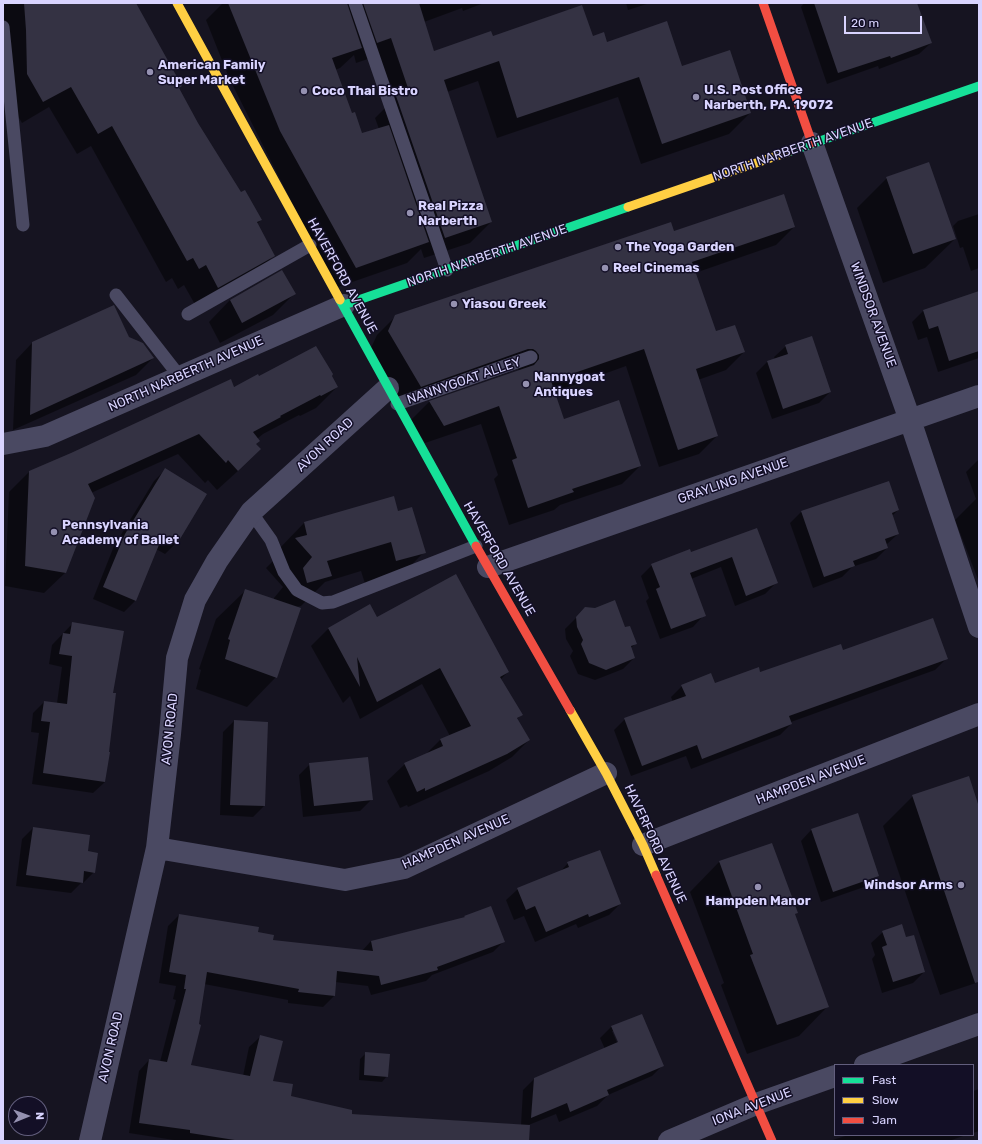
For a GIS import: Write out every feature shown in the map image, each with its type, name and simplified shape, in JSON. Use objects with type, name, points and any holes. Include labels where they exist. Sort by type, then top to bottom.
[{"type":"street","name":"HAVERFORD AVENUE","points":[[177,3],[344,305],[392,396],[606,773],[643,845],[772,1141]]},
{"type":"street","name":"WINDSOR AVENUE","points":[[763,3],[910,420],[979,627]]},
{"type":"street","name":"NORTH NARBERTH AVENUE","points":[[3,444],[45,436],[344,305],[979,86]]},
{"type":"street","name":"AVON ROAD","points":[[90,1141],[157,848],[177,658],[195,600],[217,561],[251,512],[392,396]]},
{"type":"street","name":"GRAYLING AVENUE","points":[[488,567],[979,396]]},
{"type":"street","name":"HAMPDEN AVENUE","points":[[643,845],[979,714]]},
{"type":"street","name":"HAMPDEN AVENUE","points":[[157,848],[345,880],[404,868],[606,773]]},
{"type":"street","points":[[868,1064],[979,1024]]},
{"type":"street","name":"IONA AVENUE","points":[[669,1141],[756,1104],[834,1076]]},
{"type":"lane","points":[[355,3],[447,270]]},
{"type":"lane","points":[[3,27],[23,225]]},
{"type":"lane","points":[[188,314],[310,245]]},
{"type":"lane","points":[[116,295],[180,377]]},
{"type":"lane","name":"NANNYGOAT ALLEY","points":[[392,396],[531,357]]},
{"type":"lane","points":[[251,512],[271,540],[284,572],[297,590],[322,603],[333,602],[476,546]]},
{"type":"building","points":[[24,3],[136,3],[182,86],[179,88],[198,123],[241,192],[245,190],[262,220],[257,222],[275,256],[218,288],[206,265],[199,269],[193,258],[187,261],[112,126],[98,134],[71,87],[43,102],[27,74]]},
{"type":"building","points":[[228,3],[347,3],[362,48],[332,58],[352,113],[355,112],[362,133],[389,125],[429,242],[356,268],[280,131]]},
{"type":"building","points":[[363,3],[419,3],[434,51],[491,31],[493,36],[582,5],[593,36],[604,32],[607,42],[667,21],[682,66],[730,50],[751,113],[662,144],[639,77],[517,118],[499,61],[444,80],[492,222],[445,238],[396,96],[409,91],[391,38],[377,43]]},
{"type":"building","points":[[814,3],[917,3],[932,43],[891,58],[890,56],[838,73]]},
{"type":"building","points":[[929,162],[956,239],[913,254],[886,177]]},
{"type":"building","points":[[784,194],[795,227],[692,262],[716,331],[735,325],[745,352],[696,369],[718,436],[678,450],[644,349],[551,381],[564,419],[619,400],[641,466],[572,489],[574,492],[528,508],[512,460],[517,458],[499,406],[444,426],[429,401],[534,365],[539,359],[539,355],[536,351],[533,349],[528,349],[421,387],[388,331],[395,315],[671,222],[674,231]]},
{"type":"building","points":[[282,270],[296,294],[242,323],[230,300]]},
{"type":"building","points":[[979,291],[979,351],[949,361],[938,326],[929,329],[923,310]]},
{"type":"building","points":[[114,305],[129,337],[143,343],[154,358],[30,415],[32,342]]},
{"type":"building","points":[[812,336],[831,392],[783,409],[767,361],[788,354],[785,345]]},
{"type":"building","points":[[316,346],[333,374],[332,376],[338,387],[280,416],[281,417],[253,432],[260,441],[256,444],[261,449],[238,471],[228,460],[226,463],[199,434],[88,484],[95,498],[66,573],[25,566],[29,471],[231,379],[234,387],[258,374],[259,376]]},
{"type":"building","points":[[165,468],[207,494],[177,544],[163,535],[136,601],[103,587],[125,534]]},
{"type":"building","points":[[889,481],[899,510],[892,513],[899,534],[885,539],[888,548],[853,561],[855,566],[824,577],[801,511]]},
{"type":"building","points":[[394,496],[398,511],[412,507],[426,553],[396,561],[391,542],[327,561],[332,576],[307,583],[303,568],[312,557],[295,538],[307,535],[304,522]]},
{"type":"building","points":[[757,528],[778,583],[746,596],[732,557],[690,573],[706,616],[671,629],[656,589],[660,587],[651,564],[690,549],[691,552]]},
{"type":"building","points":[[456,574],[509,672],[500,677],[523,715],[517,718],[530,740],[507,754],[425,791],[425,788],[417,792],[404,763],[443,746],[440,739],[471,726],[440,668],[377,702],[357,657],[360,687],[328,628],[370,604],[377,617]]},
{"type":"building","points":[[245,589],[301,608],[277,678],[225,659],[230,640],[228,639]]},
{"type":"building","points":[[615,600],[625,627],[630,626],[637,644],[631,646],[635,658],[606,670],[589,663],[581,644],[583,640],[577,627],[576,617],[585,607],[595,608]]},
{"type":"building","points":[[933,618],[948,659],[789,716],[792,724],[702,759],[697,745],[642,766],[624,718],[686,696],[681,685],[711,673],[715,683],[759,667],[760,672],[841,644],[843,650]]},
{"type":"building","points":[[72,622],[124,631],[113,693],[116,693],[110,752],[105,782],[43,773],[50,722],[41,721],[44,701],[67,704],[72,656],[59,654],[63,633],[70,634]]},
{"type":"building","points":[[234,720],[268,722],[265,806],[230,805]]},
{"type":"building","points":[[368,757],[373,800],[314,806],[309,763]]},
{"type":"building","name":"Windsor Arms","points":[[969,776],[979,807],[979,982],[975,983],[912,795]]},
{"type":"building","points":[[858,813],[879,876],[833,892],[811,829]]},
{"type":"building","points":[[33,827],[90,835],[88,851],[98,853],[95,873],[84,871],[83,883],[26,875]]},
{"type":"building","points":[[772,843],[798,913],[795,914],[829,1007],[777,1025],[750,955],[753,954],[719,861]]},
{"type":"building","points":[[600,850],[621,904],[589,917],[588,914],[546,932],[535,906],[526,910],[517,888],[569,867],[567,862]]},
{"type":"building","points":[[491,906],[505,942],[437,967],[438,970],[381,985],[379,976],[337,971],[335,996],[298,992],[299,989],[207,972],[199,1024],[201,1025],[191,1065],[250,1076],[260,1035],[283,1041],[273,1081],[293,1084],[291,1096],[352,1110],[352,1114],[530,1125],[529,1141],[241,1141],[190,1133],[190,1130],[139,1123],[149,1059],[167,1062],[186,989],[184,989],[186,975],[169,972],[179,914],[259,927],[258,932],[274,935],[273,940],[373,951],[371,941],[465,917],[464,916]]},
{"type":"building","points":[[902,924],[906,937],[914,935],[925,972],[893,982],[882,947],[887,945],[882,931]]},
{"type":"building","points":[[642,1014],[664,1066],[607,1090],[609,1095],[570,1112],[567,1103],[531,1118],[534,1078],[618,1042],[611,1026]]},
{"type":"building","points":[[365,1052],[390,1054],[388,1077],[364,1075]]},
{"type":"traffic: fast","points":[[788,152],[979,86]]},
{"type":"traffic: fast","points":[[344,305],[628,207]]},
{"type":"traffic: fast","points":[[340,300],[476,546]]},
{"type":"traffic: slow","points":[[177,3],[340,300]]},
{"type":"traffic: slow","points":[[628,207],[788,152]]},
{"type":"traffic: slow","points":[[570,710],[606,773],[643,845],[656,875]]},
{"type":"traffic: jam","points":[[763,3],[812,143]]},
{"type":"traffic: jam","points":[[476,546],[570,710]]},
{"type":"traffic: jam","points":[[656,875],[772,1141]]},
{"type":"place","name":"American Family Super Market","points":[[150,72]]},
{"type":"place","name":"Coco Thai Bistro","points":[[304,91]]},
{"type":"place","name":"U.S. Post Office Narberth, PA. 19072","points":[[696,97]]},
{"type":"place","name":"Real Pizza Narberth","points":[[410,213]]},
{"type":"place","name":"The Yoga Garden","points":[[618,247]]},
{"type":"place","name":"Reel Cinemas","points":[[605,268]]},
{"type":"place","name":"Yiasou Greek","points":[[454,304]]},
{"type":"place","name":"Nannygoat Antiques","points":[[526,384]]},
{"type":"place","name":"Pennsylvania Academy of Ballet","points":[[54,532]]},
{"type":"place","name":"Windsor Arms","points":[[961,885]]},
{"type":"place","name":"Hampden Manor","points":[[758,887]]}]
